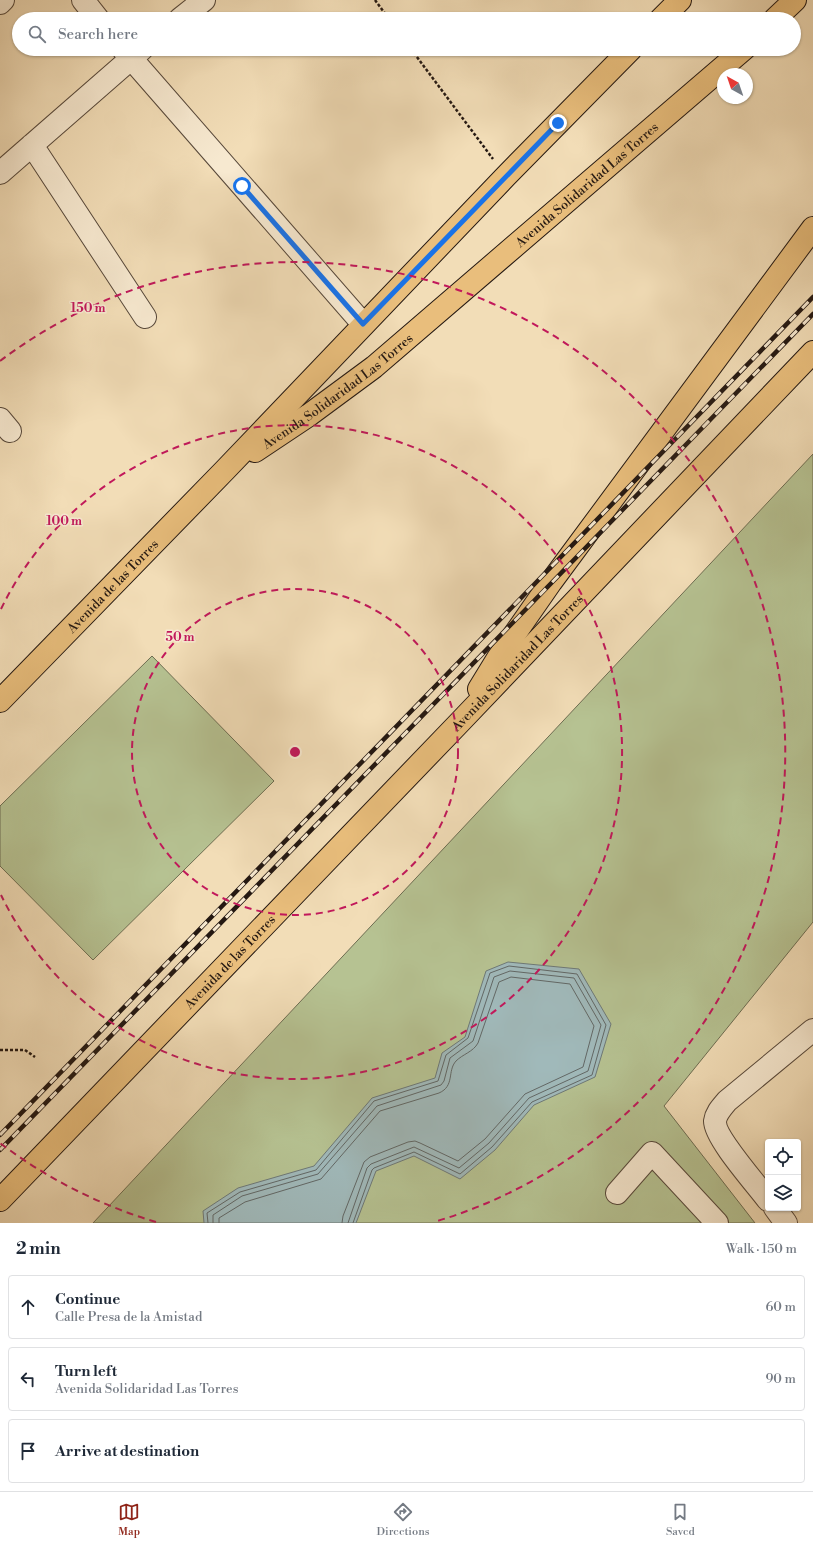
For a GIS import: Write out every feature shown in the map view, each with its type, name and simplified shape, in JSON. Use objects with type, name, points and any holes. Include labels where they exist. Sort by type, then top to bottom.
[{"type":"main road","points":[[668,12],[680,0]]},
{"type":"main road","points":[[782,12],[795,0]]},
{"type":"main road","name":"Avenida Solidaridad Las Torres","points":[[225,470],[363,324],[624,56]]},
{"type":"main road","name":"Avenida Solidaridad Las Torres","points":[[225,470],[309,415],[374,367],[736,56]]},
{"type":"main road","name":"Avenida Solidaridad Las Torres","points":[[459,723],[498,658],[551,582],[813,228]]},
{"type":"main road","name":"Avenida Solidaridad Las Torres","points":[[459,723],[813,352]]},
{"type":"main road","name":"Avenida de las Torres","points":[[0,701],[225,470]]},
{"type":"main road","name":"Avenida de las Torres","points":[[0,1200],[459,723]]},
{"type":"street","points":[[83,0],[92,12]]},
{"type":"street","points":[[189,12],[204,0]]},
{"type":"street","points":[[0,173],[128,56]]},
{"type":"street","points":[[135,56],[363,324]]},
{"type":"street","points":[[32,145],[145,316]]},
{"type":"street","points":[[765,1196],[724,1143],[717,1131],[715,1122],[718,1112],[728,1101],[813,1030]]},
{"type":"street","points":[[617,1193],[652,1153],[716,1223]]},
{"type":"street","points":[[777,1211],[786,1223]]},
{"type":"path","points":[[375,0],[384,12]]},
{"type":"path","points":[[416,56],[506,176]]},
{"type":"path","points":[[0,1050],[25,1050],[35,1057]]},
{"type":"green space","points":[[813,454],[813,922],[664,1106],[755,1223],[93,1223]]},
{"type":"green space","points":[[152,656],[274,781],[93,960],[0,866],[0,806]]},
{"type":"water","points":[[508,962],[579,969],[611,1024],[595,1077],[534,1105],[495,1150],[460,1179],[414,1156],[376,1171],[356,1223],[204,1223],[203,1211],[238,1188],[314,1166],[372,1098],[435,1078],[442,1053],[465,1037],[486,971]]},
{"type":"railway","points":[[0,1135],[813,297]]},
{"type":"railway","points":[[0,1150],[813,314]]},
{"type":"route","points":[[242,186],[363,324],[558,123]]}]
